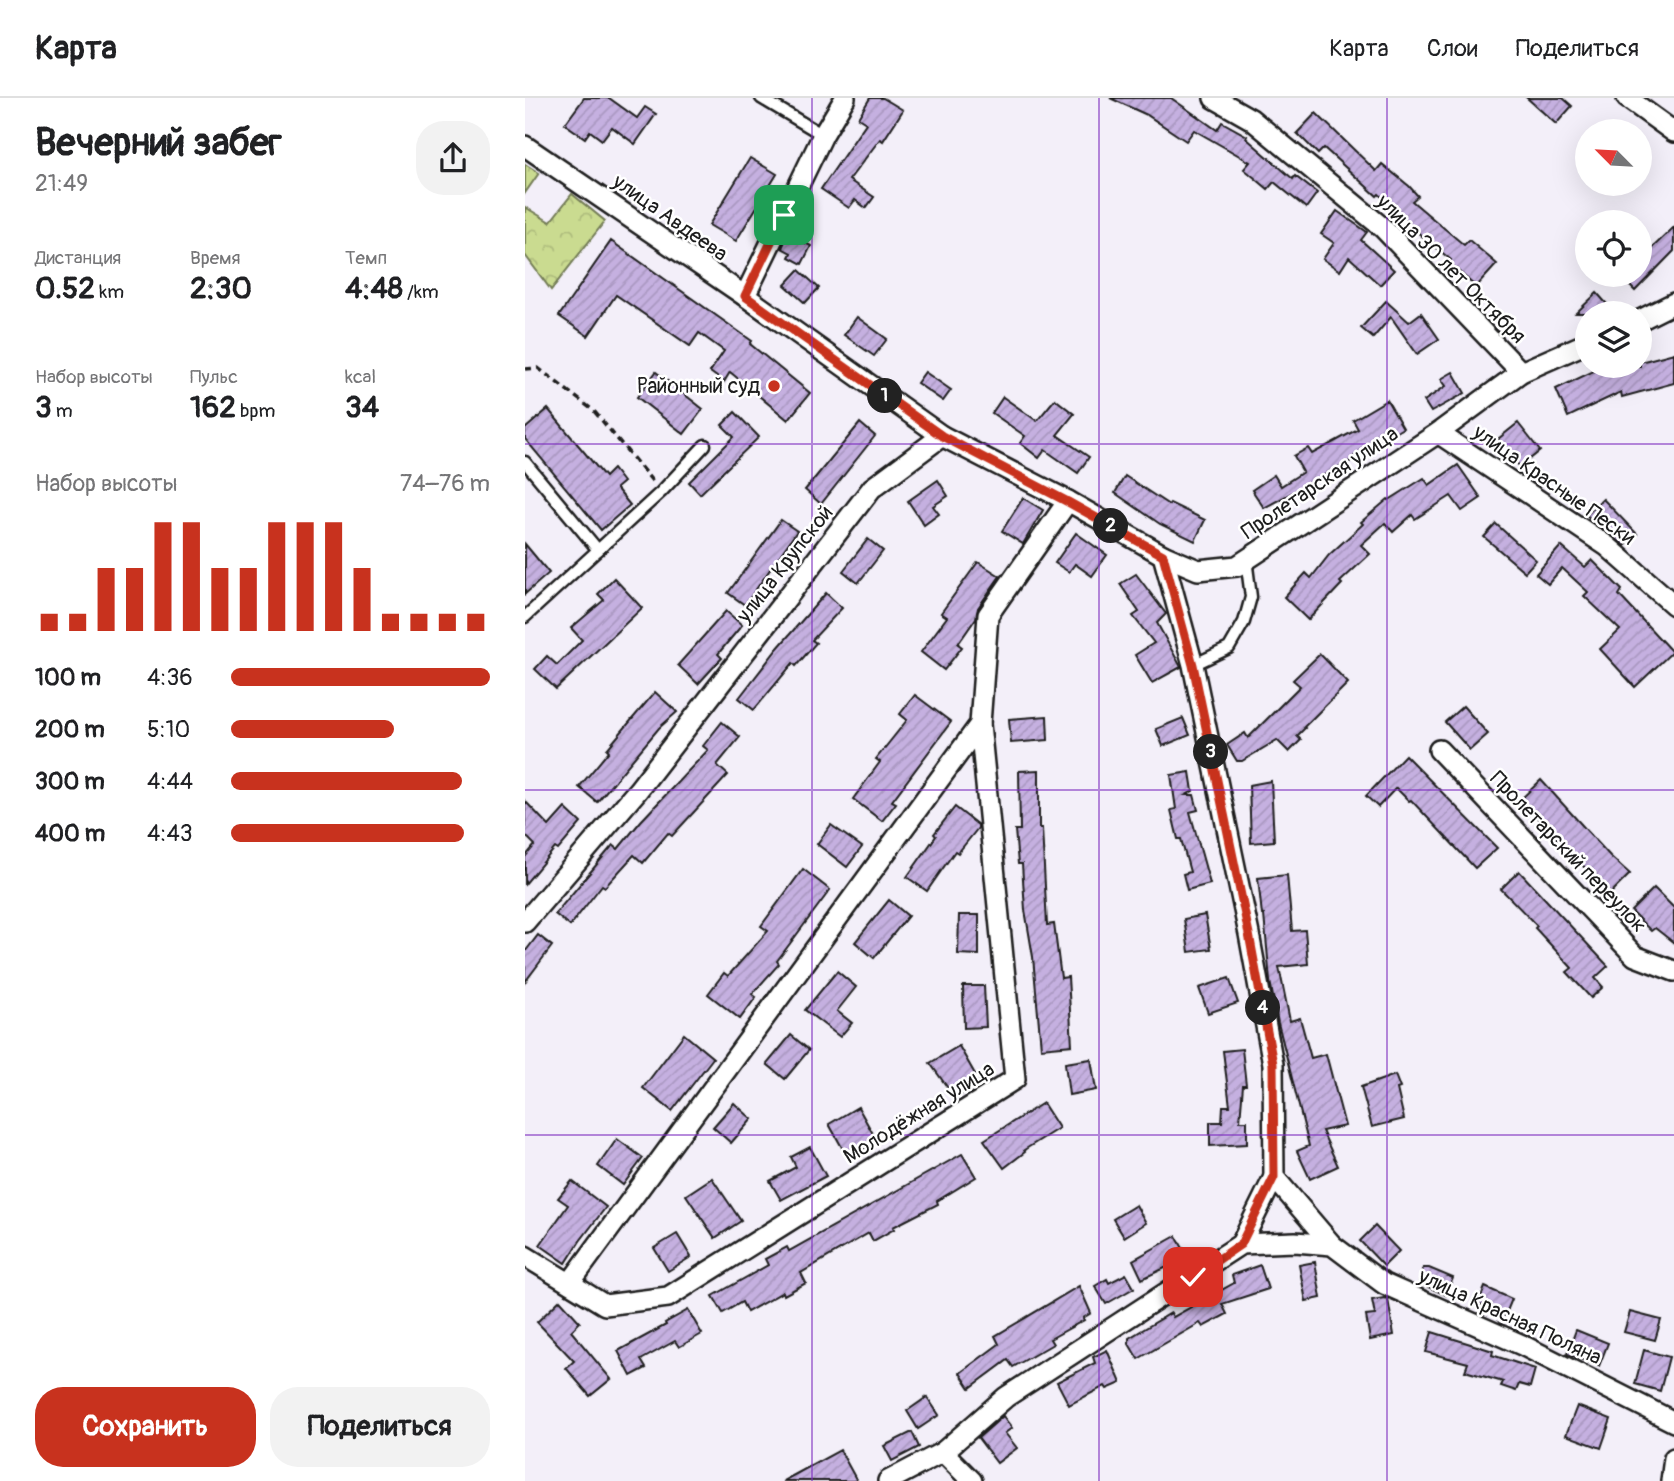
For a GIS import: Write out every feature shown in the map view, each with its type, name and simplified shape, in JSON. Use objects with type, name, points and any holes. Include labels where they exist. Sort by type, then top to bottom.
[{"type":"street","points":[[845,98],[823,135],[745,296],[942,436]]},
{"type":"street","name":"улица 30 лет Октября","points":[[1214,98],[1251,119],[1383,228],[1521,372]]},
{"type":"street","points":[[1627,98],[1674,132]]},
{"type":"street","name":"улица Авдеева","points":[[525,146],[745,296]]},
{"type":"street","points":[[1652,316],[1669,310]]},
{"type":"street","name":"Пролетарская улица","points":[[942,436],[1163,555],[1198,570],[1237,566],[1438,433],[1521,372],[1575,348]]},
{"type":"street","name":"улица Красные Пески","points":[[1438,433],[1607,545],[1674,605]]},
{"type":"street","name":"улица Крупской","points":[[525,922],[638,790],[872,488],[942,436]]},
{"type":"street","name":"Молодёжная улица","points":[[525,1256],[605,1305],[667,1297],[1015,1079],[980,724],[988,615],[1068,502]]},
{"type":"street","points":[[888,1481],[943,1452],[1006,1397],[1241,1244],[1274,1177],[1273,1064],[1193,665],[1163,555]]},
{"type":"street","points":[[570,1283],[980,724]]},
{"type":"street","name":"Пролетарский переулок","points":[[1439,750],[1635,956],[1674,971]]},
{"type":"street","name":"улица Красная Поляна","points":[[1274,1177],[1332,1245],[1384,1284],[1522,1345],[1674,1422]]},
{"type":"street","points":[[1241,1244],[1295,1242],[1332,1245]]},
{"type":"street","points":[[943,1452],[972,1481]]},
{"type":"street","points":[[1671,1481],[1674,1458]]},
{"type":"lane","points":[[761,98],[823,135]]},
{"type":"lane","points":[[525,617],[661,492],[705,444]]},
{"type":"lane","points":[[525,462],[598,550]]},
{"type":"lane","points":[[1193,665],[1230,648],[1244,621],[1251,597],[1247,559]]},
{"type":"path","points":[[525,369],[538,368],[594,411],[661,492]]},
{"type":"green space","points":[[525,164],[539,173],[525,193]]},
{"type":"green space","points":[[572,194],[605,221],[551,290],[525,255],[525,207],[550,222]]},
{"type":"building","points":[[584,98],[609,98],[637,118],[645,107],[656,114],[635,144],[612,127],[602,140],[590,131],[585,138],[565,124]]},
{"type":"building","points":[[870,98],[883,98],[903,110],[883,141],[880,139],[849,180],[874,197],[866,208],[855,200],[849,208],[821,189],[866,123],[858,118]]},
{"type":"building","points":[[1110,98],[1171,98],[1217,130],[1222,122],[1247,136],[1246,138],[1293,179],[1295,176],[1317,193],[1306,208],[1274,182],[1268,189],[1244,169],[1250,162],[1194,130],[1186,141],[1147,115]]},
{"type":"building","points":[[1527,98],[1563,98],[1572,106],[1556,124]]},
{"type":"building","points":[[1316,113],[1376,171],[1382,164],[1409,186],[1418,196],[1412,201],[1464,245],[1469,240],[1497,264],[1476,287],[1449,263],[1451,260],[1416,231],[1379,194],[1377,196],[1324,148],[1318,154],[1297,133]]},
{"type":"building","points":[[750,158],[777,174],[736,241],[709,225]]},
{"type":"building","points":[[1337,211],[1367,232],[1361,240],[1394,270],[1380,285],[1349,257],[1340,271],[1323,259],[1334,243],[1321,234]]},
{"type":"building","points":[[1674,227],[1674,251],[1652,274],[1652,248]]},
{"type":"building","points":[[788,234],[811,246],[802,264],[789,257],[791,253],[782,248]]},
{"type":"building","points":[[611,241],[752,341],[750,344],[810,393],[788,420],[730,372],[724,382],[710,372],[724,351],[699,333],[690,346],[616,295],[588,336],[559,316]]},
{"type":"building","points":[[799,270],[819,288],[805,303],[785,285]]},
{"type":"building","points":[[1597,293],[1604,301],[1589,301]]},
{"type":"building","points":[[1386,301],[1409,322],[1421,313],[1439,339],[1417,354],[1391,317],[1373,338],[1361,328]]},
{"type":"building","points":[[857,317],[887,339],[874,356],[844,335]]},
{"type":"building","points":[[1674,353],[1674,383],[1622,397],[1621,392],[1568,417],[1556,389],[1579,378],[1652,378],[1652,359]]},
{"type":"building","points":[[656,372],[703,409],[684,434],[637,397]]},
{"type":"building","points":[[925,372],[951,390],[943,401],[917,383]]},
{"type":"building","points":[[1453,372],[1465,393],[1431,412],[1424,401],[1446,386],[1441,379]]},
{"type":"building","points":[[1003,397],[1037,421],[1055,399],[1074,414],[1057,435],[1089,457],[1078,473],[1045,450],[1039,458],[1020,443],[1025,436],[992,413]]},
{"type":"building","points":[[1387,400],[1403,428],[1352,458],[1353,460],[1264,508],[1252,490],[1274,475],[1281,486],[1303,472],[1294,456],[1308,448],[1312,454],[1358,429],[1353,420]]},
{"type":"building","points":[[548,409],[605,477],[613,469],[623,482],[616,488],[630,505],[601,530],[525,439],[525,429]]},
{"type":"building","points":[[735,412],[759,437],[700,494],[689,482],[734,437],[722,425]]},
{"type":"building","points":[[860,423],[875,436],[821,504],[805,490]]},
{"type":"building","points":[[1518,423],[1540,451],[1520,467],[1498,439]]},
{"type":"building","points":[[1458,465],[1481,498],[1462,511],[1451,496],[1415,519],[1412,515],[1393,532],[1385,523],[1361,545],[1370,554],[1340,582],[1342,584],[1308,620],[1284,597],[1306,573],[1311,578],[1329,555],[1363,524],[1361,522],[1388,499],[1424,478],[1429,485]]},
{"type":"building","points":[[1125,476],[1169,505],[1170,503],[1205,520],[1195,541],[1160,524],[1115,493]]},
{"type":"building","points":[[938,480],[948,496],[933,506],[939,514],[924,525],[908,501]]},
{"type":"building","points":[[1023,498],[1043,510],[1023,544],[1002,531]]},
{"type":"building","points":[[1603,499],[1637,534],[1625,546],[1586,515]]},
{"type":"building","points":[[781,520],[797,531],[745,605],[728,593]]},
{"type":"building","points":[[1496,524],[1536,560],[1525,572],[1484,537]]},
{"type":"building","points":[[1076,533],[1107,555],[1092,576],[1075,564],[1069,572],[1055,563]]},
{"type":"building","points":[[868,539],[883,551],[858,583],[843,571]]},
{"type":"building","points":[[525,544],[549,573],[525,594]]},
{"type":"building","points":[[1561,546],[1585,567],[1592,560],[1622,590],[1619,595],[1672,652],[1635,687],[1600,649],[1620,630],[1584,596],[1588,592],[1562,568],[1548,584],[1536,574]]},
{"type":"building","points":[[978,562],[1000,576],[958,644],[962,647],[944,670],[921,652],[947,617],[941,613]]},
{"type":"building","points":[[1136,574],[1166,614],[1157,623],[1181,667],[1152,683],[1135,655],[1154,643],[1133,616],[1139,612],[1120,584]]},
{"type":"building","points":[[614,578],[642,608],[556,689],[535,669],[547,656],[557,665],[582,640],[571,628],[604,600],[598,594]]},
{"type":"building","points":[[826,593],[842,608],[812,640],[816,643],[796,666],[793,663],[754,710],[739,698]]},
{"type":"building","points":[[726,611],[742,625],[718,654],[722,658],[698,684],[678,665]]},
{"type":"building","points":[[1320,654],[1348,683],[1304,727],[1297,736],[1301,740],[1289,752],[1277,740],[1242,761],[1237,761],[1227,745],[1245,733],[1248,738],[1300,686],[1293,680]]},
{"type":"building","points":[[655,692],[677,712],[659,728],[597,802],[579,787]]},
{"type":"building","points":[[915,695],[951,722],[892,801],[896,803],[882,821],[853,799],[880,762],[876,759],[907,720],[900,714]]},
{"type":"building","points":[[1463,706],[1488,734],[1470,750],[1445,722]]},
{"type":"building","points":[[1047,716],[1048,740],[1011,743],[1009,719]]},
{"type":"building","points":[[1183,718],[1190,735],[1163,746],[1156,729]]},
{"type":"building","points":[[722,722],[740,737],[717,765],[728,775],[672,836],[668,833],[643,863],[634,855],[605,887],[602,885],[570,926],[555,914],[613,845],[618,849],[708,750],[703,746]]},
{"type":"building","points":[[1405,755],[1497,848],[1475,868],[1411,800],[1396,788],[1378,807],[1366,796]]},
{"type":"building","points":[[1039,770],[1039,828],[1042,828],[1047,925],[1054,924],[1061,978],[1068,977],[1072,1045],[1041,1048],[1022,864],[1018,864],[1015,830],[1020,830],[1019,771]]},
{"type":"building","points":[[1190,772],[1193,791],[1186,795],[1194,795],[1198,810],[1190,812],[1210,884],[1187,890],[1183,874],[1190,872],[1171,810],[1176,809],[1171,775]]},
{"type":"building","points":[[1541,780],[1610,856],[1630,874],[1610,894],[1520,800]]},
{"type":"building","points":[[1271,781],[1274,841],[1251,843],[1249,785]]},
{"type":"building","points":[[525,801],[549,826],[565,808],[581,823],[558,850],[555,848],[525,884],[525,857],[535,845],[525,835]]},
{"type":"building","points":[[955,807],[978,825],[978,828],[958,853],[955,851],[927,891],[907,877]]},
{"type":"building","points":[[831,825],[862,847],[847,867],[817,844]]},
{"type":"building","points":[[803,869],[830,890],[777,961],[779,964],[752,994],[756,997],[740,1019],[708,994],[724,973],[728,976],[768,931],[761,926]]},
{"type":"building","points":[[1519,871],[1608,966],[1595,978],[1603,987],[1591,998],[1567,972],[1572,968],[1501,889]]},
{"type":"building","points":[[1287,875],[1292,931],[1305,930],[1308,964],[1279,967],[1290,1021],[1300,1018],[1311,1058],[1326,1054],[1345,1126],[1322,1131],[1338,1166],[1310,1179],[1297,1151],[1309,1146],[1270,981],[1258,878]]},
{"type":"building","points":[[1654,888],[1674,908],[1674,943],[1655,928],[1651,931],[1631,911]]},
{"type":"building","points":[[889,900],[908,916],[874,958],[855,942]]},
{"type":"building","points":[[959,915],[979,915],[979,955],[958,954]]},
{"type":"building","points":[[1205,915],[1211,949],[1189,952],[1184,919]]},
{"type":"building","points":[[538,935],[552,946],[525,982],[525,952]]},
{"type":"building","points":[[837,971],[856,987],[837,1011],[852,1023],[840,1037],[805,1010]]},
{"type":"building","points":[[1229,978],[1238,1003],[1208,1013],[1199,988]]},
{"type":"building","points":[[963,986],[984,986],[986,1027],[964,1028]]},
{"type":"building","points":[[684,1034],[713,1058],[672,1111],[643,1088]]},
{"type":"building","points":[[791,1035],[809,1050],[785,1079],[767,1064]]},
{"type":"building","points":[[959,1046],[980,1083],[955,1098],[930,1063]]},
{"type":"building","points":[[1242,1049],[1246,1085],[1243,1085],[1240,1121],[1247,1121],[1247,1144],[1210,1146],[1210,1122],[1222,1122],[1223,1106],[1230,1106],[1223,1051]]},
{"type":"building","points":[[1091,1059],[1096,1090],[1069,1095],[1065,1063]]},
{"type":"building","points":[[1395,1075],[1400,1088],[1397,1089],[1404,1119],[1372,1127],[1361,1087]]},
{"type":"building","points":[[734,1103],[752,1119],[731,1143],[713,1127]]},
{"type":"building","points":[[1043,1103],[1059,1128],[1024,1150],[1025,1152],[1004,1168],[984,1140]]},
{"type":"building","points":[[858,1107],[877,1141],[848,1158],[829,1124]]},
{"type":"building","points":[[617,1139],[643,1158],[623,1185],[598,1166]]},
{"type":"building","points":[[810,1147],[826,1176],[781,1200],[770,1181],[796,1167],[791,1157]]},
{"type":"building","points":[[962,1154],[976,1177],[937,1201],[938,1204],[893,1227],[894,1229],[873,1241],[869,1233],[801,1273],[806,1283],[784,1295],[783,1292],[747,1312],[742,1302],[723,1313],[713,1296],[768,1265],[765,1259],[787,1247],[789,1251]]},
{"type":"building","points":[[712,1178],[741,1221],[715,1238],[686,1195]]},
{"type":"building","points":[[572,1181],[606,1207],[566,1263],[540,1245],[568,1205],[558,1198]]},
{"type":"building","points":[[1136,1205],[1146,1223],[1124,1237],[1113,1219]]},
{"type":"building","points":[[1375,1226],[1399,1251],[1384,1266],[1360,1241]]},
{"type":"building","points":[[677,1234],[691,1257],[668,1271],[654,1248]]},
{"type":"building","points":[[1176,1236],[1188,1257],[1142,1279],[1133,1260]]},
{"type":"building","points":[[1315,1262],[1321,1298],[1306,1301],[1299,1265]]},
{"type":"building","points":[[1260,1265],[1268,1289],[1222,1304],[1227,1314],[1203,1327],[1200,1323],[1138,1359],[1129,1344],[1129,1338],[1171,1313],[1173,1317],[1234,1283],[1232,1275]]},
{"type":"building","points":[[1423,1268],[1453,1278],[1446,1295],[1419,1283]]},
{"type":"building","points":[[1126,1274],[1134,1288],[1106,1304],[1095,1286],[1107,1279],[1109,1283]]},
{"type":"building","points":[[1079,1286],[1091,1313],[1083,1318],[1084,1320],[1050,1339],[1053,1344],[1013,1367],[1008,1360],[970,1388],[960,1373],[999,1344],[995,1336]]},
{"type":"building","points":[[1485,1287],[1512,1299],[1505,1316],[1478,1304]]},
{"type":"building","points":[[1388,1299],[1394,1335],[1370,1340],[1366,1316],[1375,1315],[1372,1300]]},
{"type":"building","points":[[560,1300],[580,1322],[571,1331],[611,1379],[590,1396],[566,1368],[574,1361],[537,1322]]},
{"type":"building","points":[[688,1310],[702,1334],[679,1347],[675,1341],[641,1360],[646,1368],[631,1376],[618,1351]]},
{"type":"building","points":[[1630,1312],[1661,1320],[1655,1340],[1624,1332]]},
{"type":"building","points":[[1576,1330],[1608,1343],[1599,1366],[1567,1354]]},
{"type":"building","points":[[1432,1332],[1493,1351],[1492,1355],[1535,1369],[1530,1387],[1519,1384],[1516,1391],[1501,1386],[1503,1382],[1465,1371],[1468,1363],[1426,1352]]},
{"type":"building","points":[[1107,1350],[1121,1383],[1107,1389],[1105,1386],[1069,1405],[1057,1382],[1095,1363],[1093,1357]]},
{"type":"building","points":[[1644,1350],[1669,1357],[1660,1391],[1635,1384]]},
{"type":"building","points":[[927,1397],[939,1415],[918,1429],[907,1411]]},
{"type":"building","points":[[1577,1406],[1611,1419],[1601,1448],[1566,1435]]},
{"type":"building","points":[[1003,1416],[1012,1428],[1005,1433],[1017,1448],[997,1463],[978,1438]]},
{"type":"building","points":[[912,1432],[919,1447],[892,1461],[884,1446]]},
{"type":"building","points":[[840,1450],[857,1481],[783,1481]]},
{"type":"place","name":"Районный суд","points":[[774,386]]},
{"type":"route","points":[[784,215],[745,296],[942,436],[1163,555],[1193,665],[1273,1064],[1274,1177],[1241,1244],[1193,1277]]}]
